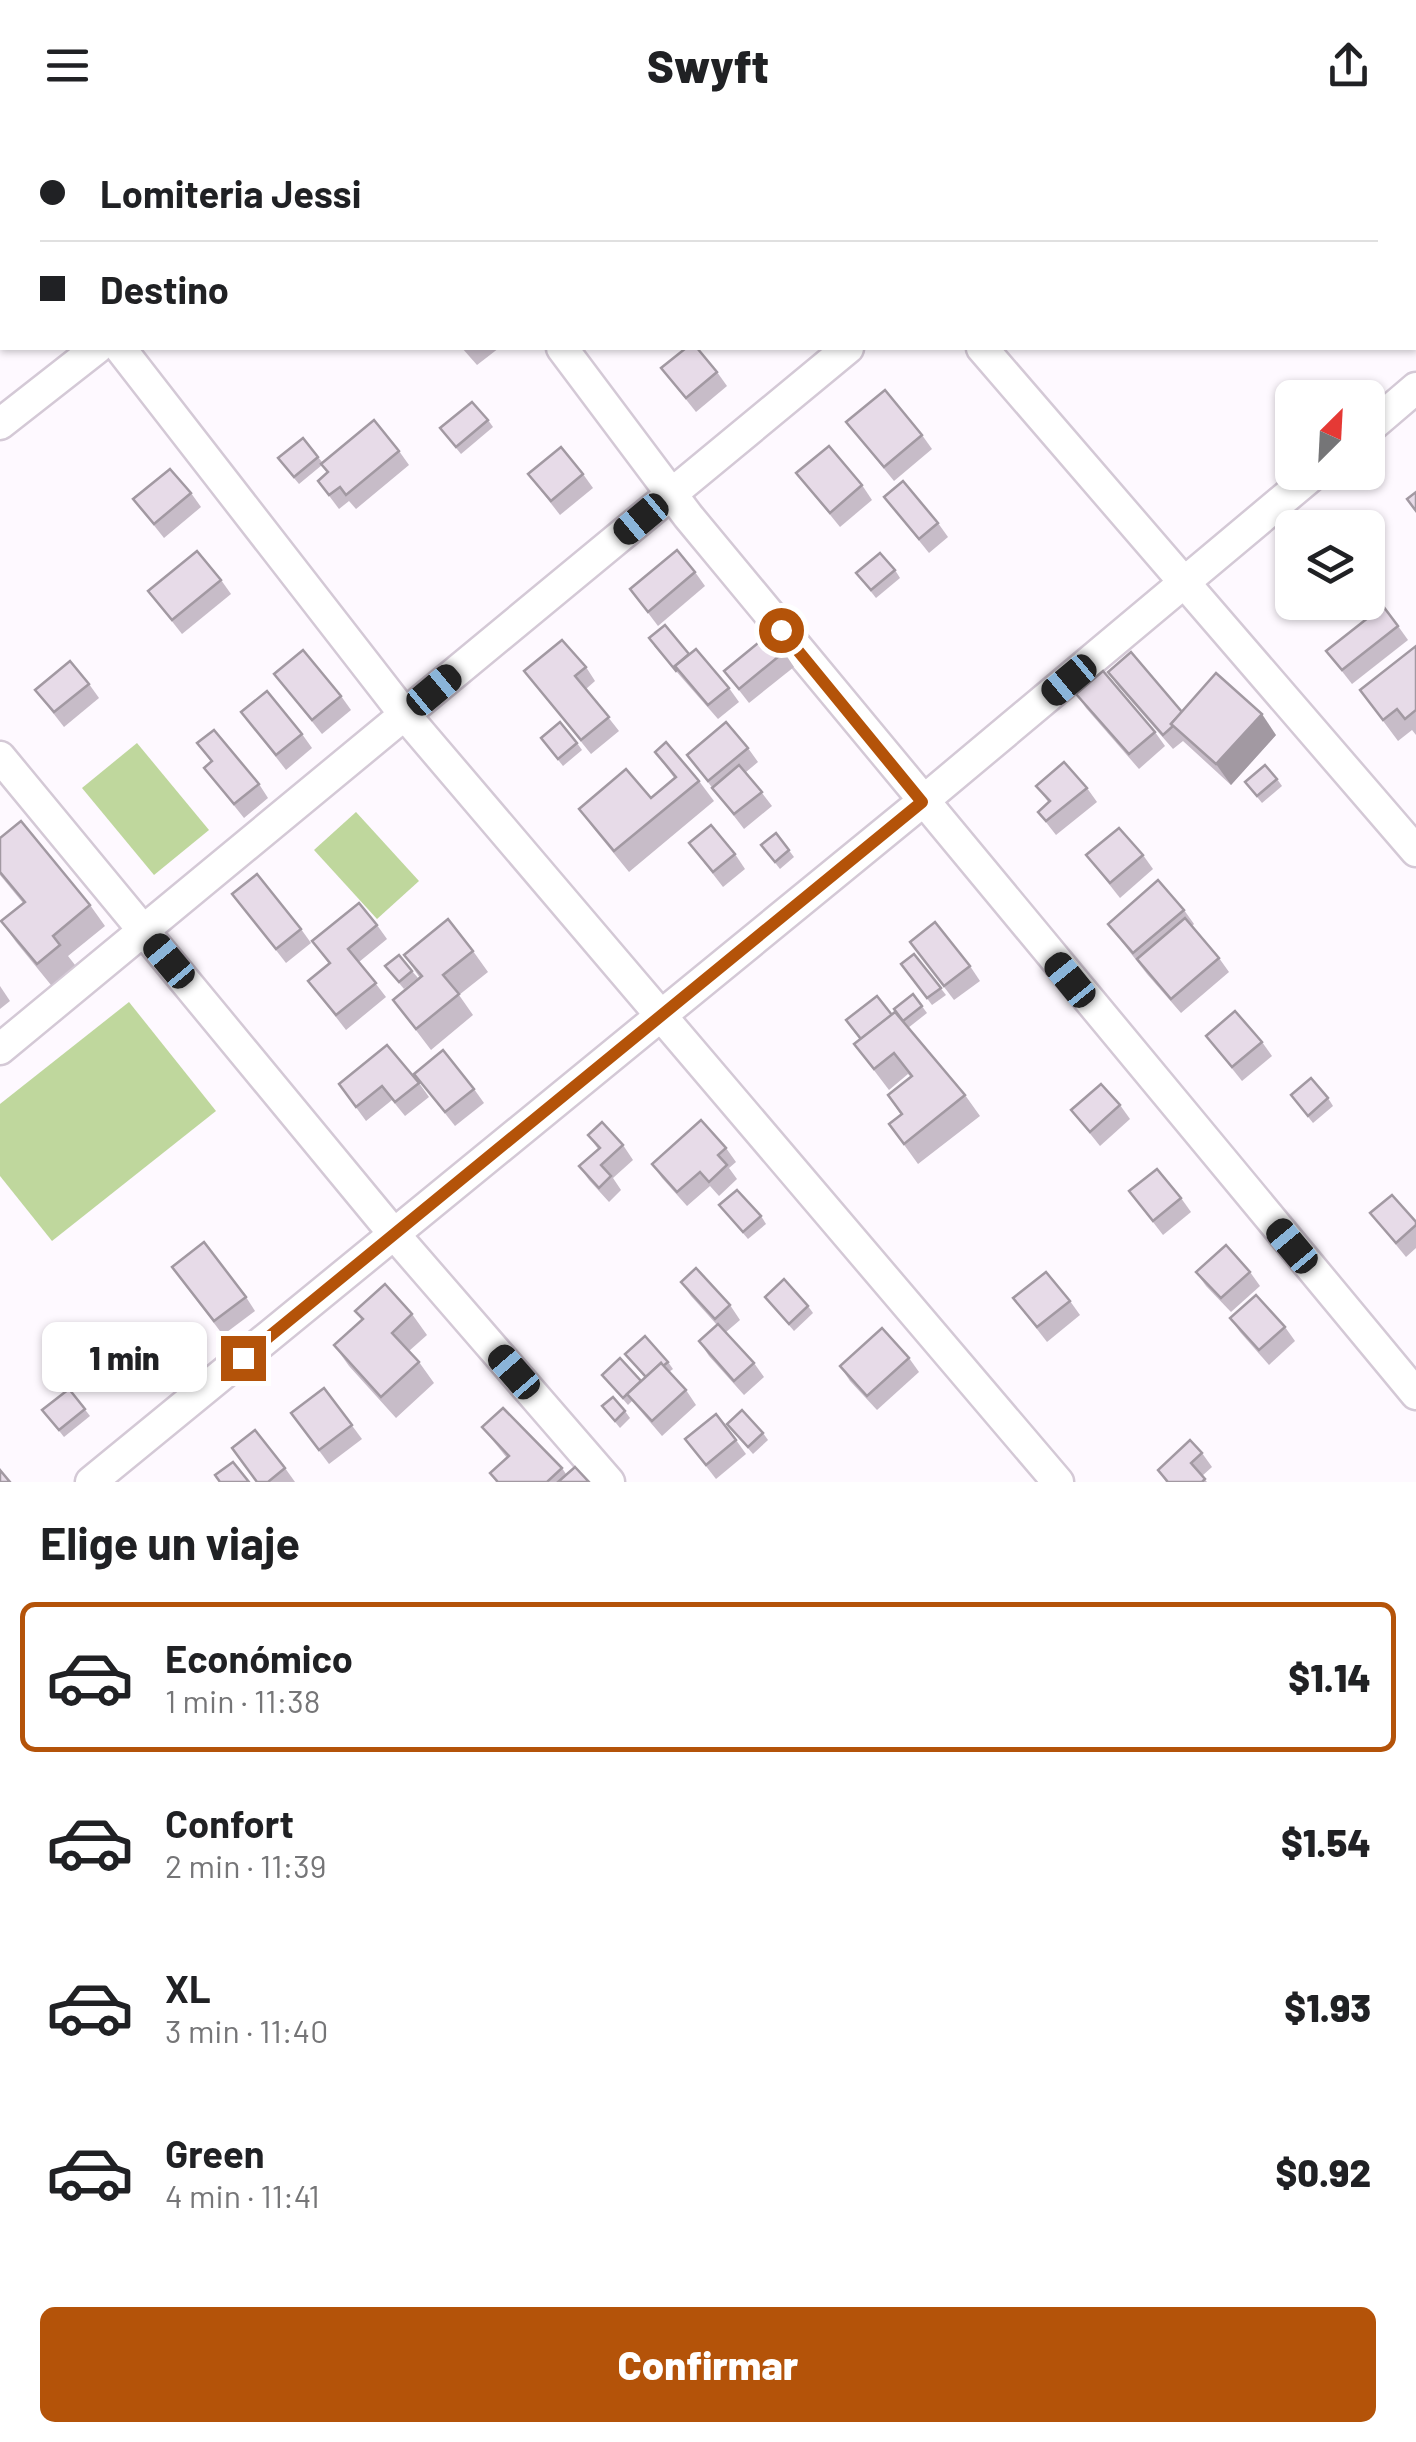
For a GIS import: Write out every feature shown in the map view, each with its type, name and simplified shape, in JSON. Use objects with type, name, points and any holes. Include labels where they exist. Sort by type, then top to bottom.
[{"type":"street","points":[[0,424],[94,350]]},
{"type":"street","points":[[122,350],[405,715],[1044,1477]]},
{"type":"street","points":[[563,350],[671,494],[922,802],[1416,1394]]},
{"type":"street","points":[[0,1049],[846,350]]},
{"type":"street","points":[[984,350],[1416,851]]},
{"type":"street","points":[[1385,414],[1416,388]]},
{"type":"street","points":[[91,1482],[922,802],[1295,490]]},
{"type":"street","points":[[0,757],[394,1234],[609,1482]]},
{"type":"green space","points":[[137,743],[209,830],[154,875],[82,788]]},
{"type":"green space","points":[[356,812],[419,881],[377,919],[314,850]]},
{"type":"green space","points":[[129,1002],[216,1111],[52,1241],[0,1176],[0,1104]]},
{"type":"building","points":[[684,350],[699,350],[717,372],[686,398],[661,368]]},
{"type":"building","points":[[885,390],[922,435],[884,467],[846,422]]},
{"type":"building","points":[[472,402],[488,420],[456,447],[440,428]]},
{"type":"building","points":[[374,420],[399,451],[346,495],[340,487],[329,495],[318,481],[328,472],[321,464]]},
{"type":"building","points":[[303,438],[318,457],[294,477],[278,458]]},
{"type":"building","points":[[829,446],[862,485],[830,513],[796,473]]},
{"type":"building","points":[[561,447],[583,474],[551,501],[528,474]]},
{"type":"building","points":[[170,469],[191,493],[154,524],[133,499]]},
{"type":"building","points":[[903,481],[938,523],[919,539],[884,497]]},
{"type":"building","points":[[1416,492],[1416,511],[1407,499]]},
{"type":"building","points":[[677,550],[695,572],[648,612],[630,589]]},
{"type":"building","points":[[197,551],[221,580],[172,620],[148,591]]},
{"type":"building","points":[[880,553],[895,570],[871,590],[856,573]]},
{"type":"building","points":[[1385,609],[1398,626],[1342,670],[1326,651],[1365,620],[1385,620]]},
{"type":"building","points":[[665,625],[689,654],[675,666],[676,671],[649,638]]},
{"type":"building","points":[[769,634],[784,652],[739,689],[724,671]]},
{"type":"building","points":[[562,640],[586,667],[575,676],[609,717],[581,740],[524,671]]},
{"type":"building","points":[[1416,646],[1416,710],[1405,719],[1397,709],[1383,720],[1360,690]]},
{"type":"building","points":[[696,649],[729,688],[708,705],[675,666]]},
{"type":"building","points":[[303,650],[341,696],[312,720],[274,674]]},
{"type":"building","points":[[1131,652],[1182,712],[1163,735],[1108,672]]},
{"type":"building","points":[[70,661],[89,684],[54,712],[35,690]]},
{"type":"building","points":[[1103,671],[1155,732],[1129,754],[1076,694]]},
{"type":"building","points":[[1216,673],[1262,714],[1216,764],[1171,724]]},
{"type":"building","points":[[267,691],[302,734],[276,755],[241,712]]},
{"type":"building","points":[[560,722],[577,743],[558,759],[541,738]]},
{"type":"building","points":[[726,722],[748,748],[708,781],[687,755]]},
{"type":"building","points":[[214,730],[259,784],[234,804],[204,768],[212,761],[197,743]]},
{"type":"building","points":[[666,742],[699,781],[614,851],[579,809],[626,769],[651,798],[676,777],[655,752]]},
{"type":"building","points":[[1064,762],[1087,788],[1046,821],[1038,812],[1050,801],[1036,786]]},
{"type":"building","points":[[739,765],[762,792],[734,814],[712,788]]},
{"type":"building","points":[[1265,765],[1277,779],[1257,796],[1245,782]]},
{"type":"building","points":[[21,821],[90,905],[53,936],[60,945],[37,964],[1,921],[25,902],[0,872],[0,838]]},
{"type":"building","points":[[711,825],[735,854],[713,872],[689,843]]},
{"type":"building","points":[[1119,828],[1143,855],[1110,883],[1086,855]]},
{"type":"building","points":[[776,833],[789,850],[775,862],[761,845]]},
{"type":"building","points":[[257,874],[301,929],[276,949],[232,894]]},
{"type":"building","points":[[1158,880],[1184,910],[1133,953],[1108,924]]},
{"type":"building","points":[[359,903],[377,925],[348,949],[376,983],[336,1015],[308,981],[330,963],[312,941]]},
{"type":"building","points":[[1185,918],[1219,958],[1171,999],[1137,959]]},
{"type":"building","points":[[448,919],[473,951],[443,975],[459,994],[416,1029],[393,1000],[422,976],[404,955]]},
{"type":"building","points":[[935,922],[970,966],[944,986],[910,942]]},
{"type":"building","points":[[914,954],[941,988],[927,998],[901,964]]},
{"type":"building","points":[[399,955],[412,971],[399,982],[385,966]]},
{"type":"building","points":[[913,994],[922,1006],[903,1021],[894,1009]]},
{"type":"building","points":[[877,996],[892,1015],[861,1039],[846,1020]]},
{"type":"building","points":[[1235,1011],[1262,1042],[1232,1067],[1206,1036]]},
{"type":"building","points":[[895,1012],[965,1095],[904,1144],[889,1124],[902,1114],[888,1095],[912,1076],[894,1053],[874,1069],[854,1044]]},
{"type":"building","points":[[387,1045],[419,1083],[395,1102],[382,1086],[356,1107],[339,1084]]},
{"type":"building","points":[[443,1050],[474,1089],[445,1112],[414,1074]]},
{"type":"building","points":[[1311,1078],[1328,1098],[1308,1116],[1291,1095]]},
{"type":"building","points":[[1101,1084],[1120,1105],[1090,1132],[1071,1110]]},
{"type":"building","points":[[701,1120],[726,1148],[718,1155],[727,1165],[709,1182],[700,1172],[677,1192],[652,1164]]},
{"type":"building","points":[[602,1122],[623,1145],[601,1165],[611,1176],[599,1188],[579,1166],[600,1148],[588,1135]]},
{"type":"building","points":[[1157,1169],[1181,1198],[1153,1221],[1129,1191]]},
{"type":"building","points":[[737,1190],[761,1216],[743,1232],[719,1205]]},
{"type":"building","points":[[1392,1195],[1416,1222],[1396,1243],[1370,1213]]},
{"type":"building","points":[[204,1242],[246,1297],[214,1321],[172,1267]]},
{"type":"building","points":[[1226,1245],[1250,1272],[1221,1298],[1196,1272]]},
{"type":"building","points":[[696,1268],[730,1305],[715,1319],[681,1282]]},
{"type":"building","points":[[1046,1272],[1070,1301],[1037,1327],[1013,1298]]},
{"type":"building","points":[[784,1279],[808,1306],[789,1324],[765,1297]]},
{"type":"building","points":[[385,1284],[412,1314],[392,1333],[419,1362],[381,1397],[334,1345],[363,1319],[355,1311]]},
{"type":"building","points":[[1256,1295],[1285,1327],[1259,1350],[1230,1318]]},
{"type":"building","points":[[718,1324],[754,1363],[734,1381],[699,1341]]},
{"type":"building","points":[[882,1328],[909,1358],[867,1396],[840,1366]]},
{"type":"building","points":[[645,1336],[668,1362],[663,1366],[661,1363],[646,1377],[625,1354]]},
{"type":"building","points":[[620,1358],[641,1381],[623,1398],[602,1375]]},
{"type":"building","points":[[661,1363],[686,1390],[652,1421],[627,1394]]},
{"type":"building","points":[[324,1388],[352,1425],[319,1450],[291,1413]]},
{"type":"building","points":[[69,1389],[85,1409],[59,1430],[42,1410]]},
{"type":"building","points":[[613,1397],[625,1411],[615,1421],[602,1406]]},
{"type":"building","points":[[503,1408],[562,1468],[547,1482],[498,1482],[490,1473],[509,1456],[482,1427]]},
{"type":"building","points":[[742,1410],[763,1433],[748,1447],[727,1424]]},
{"type":"building","points":[[716,1414],[736,1440],[706,1465],[685,1439]]},
{"type":"building","points":[[255,1430],[285,1468],[268,1482],[257,1482],[232,1448]]},
{"type":"building","points":[[1190,1440],[1202,1453],[1191,1463],[1205,1479],[1168,1482],[1158,1470]]},
{"type":"building","points":[[233,1462],[249,1482],[220,1482],[215,1475]]},
{"type":"building","points":[[575,1467],[589,1482],[558,1482]]},
{"type":"route","points":[[243,1358],[922,802],[781,630]]}]
